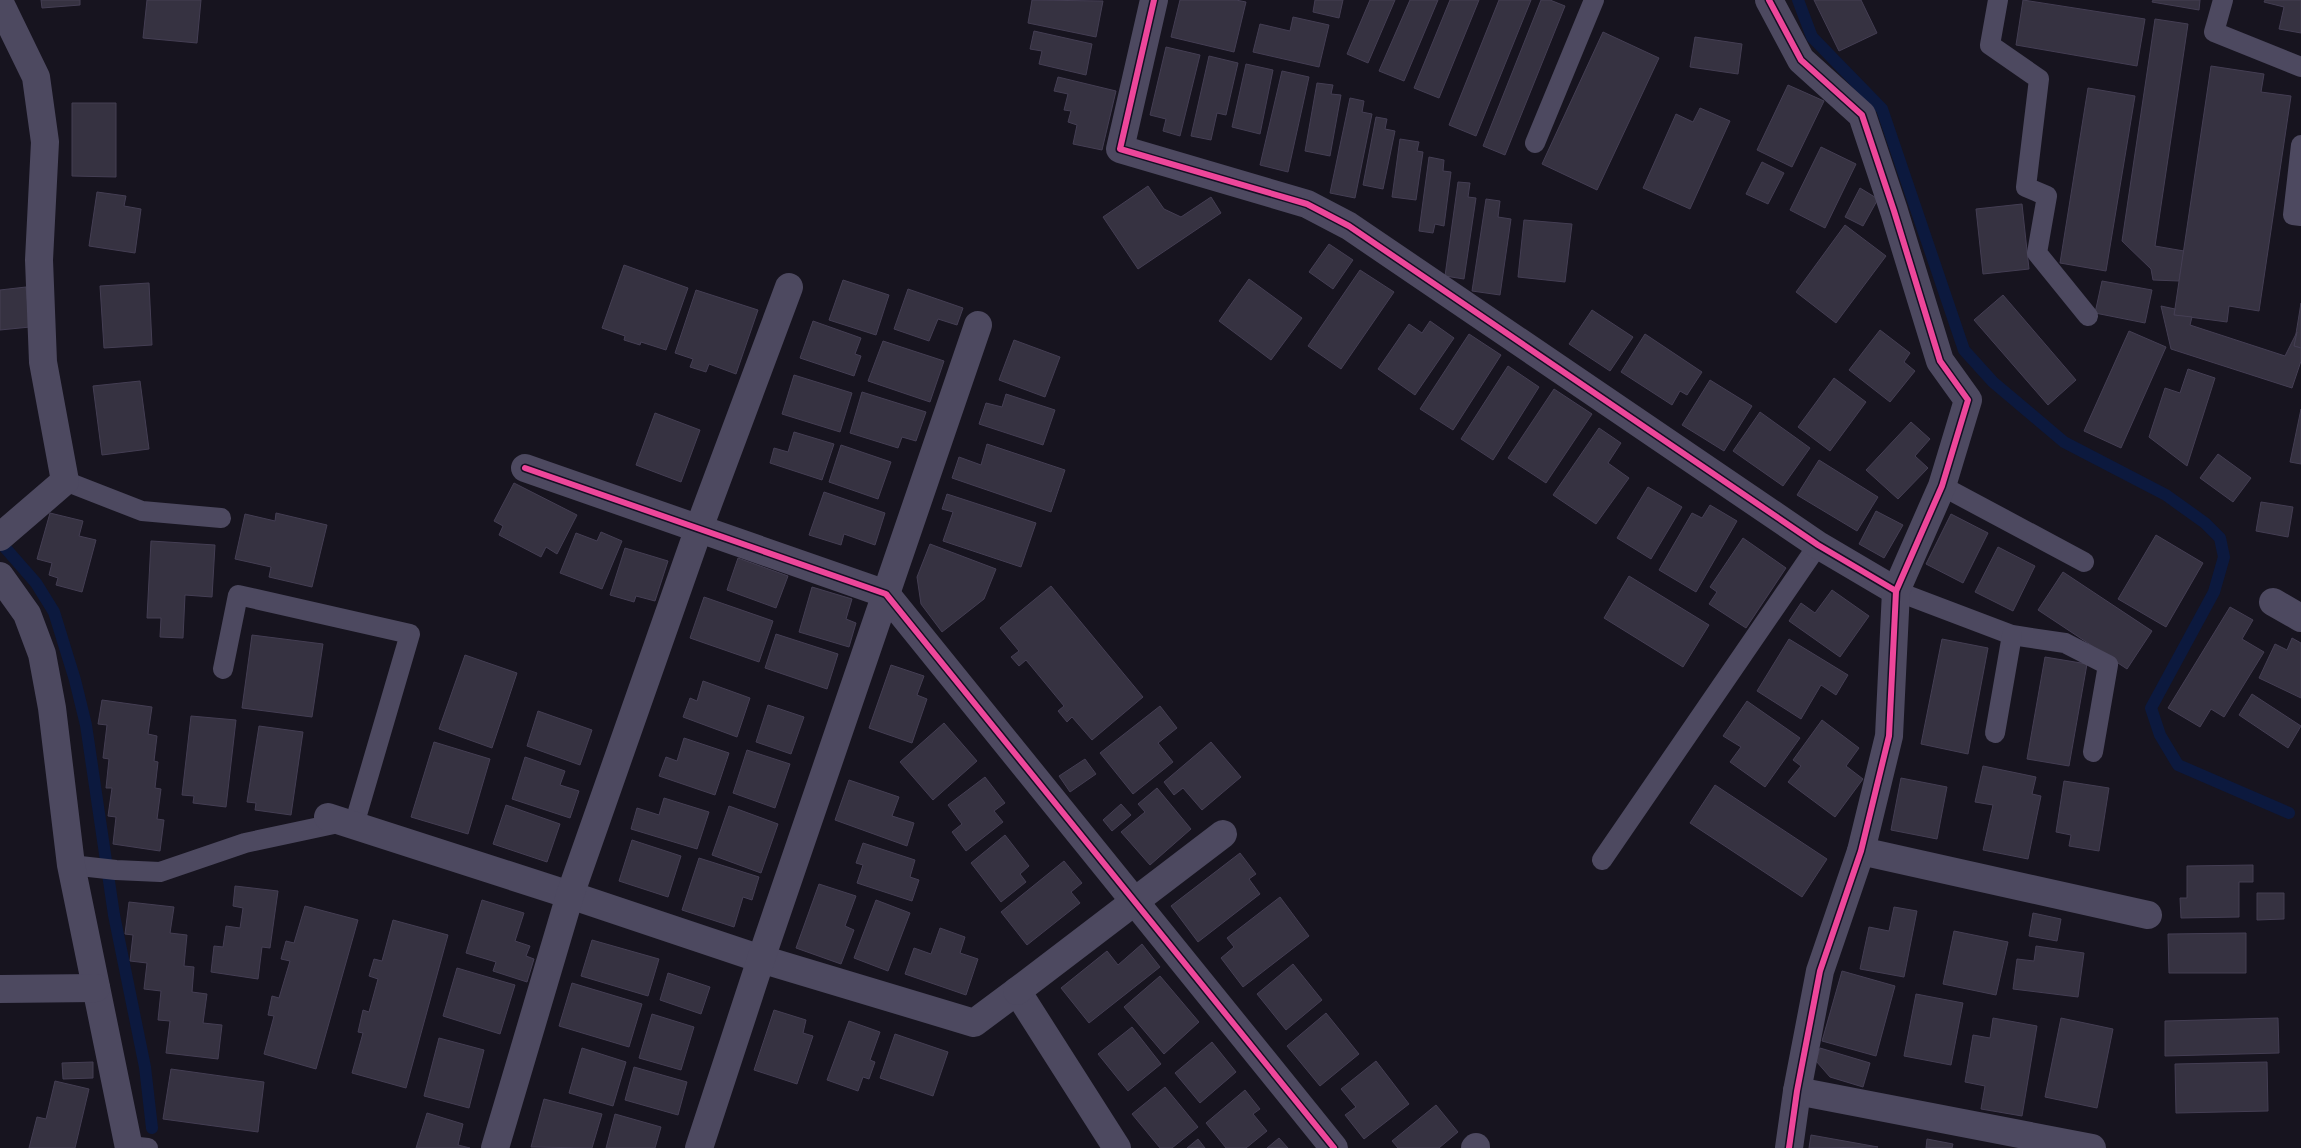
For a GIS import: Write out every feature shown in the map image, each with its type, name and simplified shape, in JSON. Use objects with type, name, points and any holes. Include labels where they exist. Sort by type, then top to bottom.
[{"type":"street","points":[[1154,0],[1120,149],[1307,204],[1349,226],[1818,545],[1896,591]]},
{"type":"street","points":[[1769,0],[1801,60],[1862,115],[1940,361],[1968,400],[1942,486],[1896,591],[1889,736],[1861,850],[1820,971],[1797,1091],[1789,1148]]},
{"type":"street","points":[[0,3],[36,77],[45,142],[39,260],[43,362],[65,481],[2,535]]},
{"type":"street","points":[[495,1148],[570,895],[699,528],[789,287]]},
{"type":"street","points":[[699,1148],[761,959],[978,325]]},
{"type":"street","points":[[525,468],[886,594],[1334,1148]]},
{"type":"street","points":[[0,576],[27,614],[42,654],[80,867],[96,988],[135,1147]]},
{"type":"street","points":[[2273,602],[2301,618]]},
{"type":"street","points":[[342,821],[761,959],[974,1023],[1223,834]]},
{"type":"street","points":[[1861,850],[2148,915]]},
{"type":"street","points":[[0,989],[96,988]]},
{"type":"street","points":[[1017,992],[1117,1148]]},
{"type":"street","points":[[1797,1091],[2092,1148]]},
{"type":"lane","points":[[1535,143],[1594,0]]},
{"type":"lane","points":[[1998,0],[1990,46],[2039,79],[2026,187],[2047,196],[2037,253],[2088,316]]},
{"type":"lane","points":[[2223,0],[2214,32],[2301,67]]},
{"type":"lane","points":[[2301,145],[2293,215],[2301,216]]},
{"type":"lane","points":[[65,481],[142,511],[222,518]]},
{"type":"lane","points":[[1942,486],[2084,562]]},
{"type":"lane","points":[[1602,860],[1818,545]]},
{"type":"lane","points":[[1896,591],[2012,635],[2065,643],[2108,665],[2092,752]]},
{"type":"lane","points":[[80,867],[160,872],[245,843],[342,821],[410,634],[238,595],[223,669]]},
{"type":"lane","points":[[1994,733],[2012,635]]},
{"type":"building","points":[[41,0],[80,0],[80,5],[42,8]]},
{"type":"building","points":[[147,0],[201,0],[197,43],[143,38]]},
{"type":"building","points":[[1032,0],[1103,1],[1096,37],[1028,23]]},
{"type":"building","points":[[1180,0],[1236,0],[1246,2],[1234,52],[1171,37]]},
{"type":"building","points":[[1315,0],[1343,0],[1339,18],[1313,12]]},
{"type":"building","points":[[1370,0],[1395,0],[1368,63],[1347,54]]},
{"type":"building","points":[[1410,0],[1438,0],[1404,81],[1379,71]]},
{"type":"building","points":[[1450,0],[1479,0],[1439,98],[1414,88]]},
{"type":"building","points":[[1499,0],[1531,0],[1476,136],[1449,125]]},
{"type":"building","points":[[1541,0],[1550,0],[1565,6],[1505,155],[1483,146]]},
{"type":"building","points":[[1814,0],[1861,0],[1877,33],[1839,51]]},
{"type":"building","points":[[2023,0],[2145,19],[2137,66],[2016,45]]},
{"type":"building","points":[[2153,0],[2200,0],[2199,10],[2152,2]]},
{"type":"building","points":[[2265,0],[2301,0],[2301,33],[2279,29],[2284,7],[2264,2]]},
{"type":"building","points":[[1293,17],[1329,25],[1319,67],[1253,52],[1260,24],[1290,31]]},
{"type":"building","points":[[2155,19],[2188,24],[2155,246],[2184,251],[2179,281],[2153,280],[2151,269],[2122,241]]},
{"type":"building","points":[[1034,31],[1092,44],[1086,75],[1039,64],[1042,51],[1030,49]]},
{"type":"building","points":[[1603,32],[1659,58],[1597,190],[1542,164]]},
{"type":"building","points":[[1695,37],[1742,44],[1738,74],[1690,67]]},
{"type":"building","points":[[1166,47],[1200,55],[1180,136],[1163,131],[1166,119],[1150,115]]},
{"type":"building","points":[[1209,56],[1238,63],[1226,115],[1217,113],[1211,140],[1191,136]]},
{"type":"building","points":[[1246,64],[1273,70],[1260,134],[1232,127]]},
{"type":"building","points":[[2211,66],[2264,74],[2261,92],[2291,96],[2259,311],[2229,306],[2227,322],[2174,315]]},
{"type":"building","points":[[1282,71],[1309,77],[1288,172],[1260,165]]},
{"type":"building","points":[[1058,77],[1116,91],[1102,150],[1073,144],[1077,125],[1068,122],[1071,111],[1064,110],[1068,94],[1054,91]]},
{"type":"building","points":[[1317,83],[1333,85],[1331,94],[1341,95],[1330,156],[1305,151]]},
{"type":"building","points":[[1788,85],[1824,101],[1792,167],[1757,150]]},
{"type":"building","points":[[2088,88],[2135,96],[2106,271],[2060,263]]},
{"type":"building","points":[[1350,98],[1364,101],[1362,112],[1372,114],[1355,198],[1330,193]]},
{"type":"building","points":[[72,103],[116,103],[116,177],[72,176]]},
{"type":"building","points":[[1700,108],[1730,121],[1690,209],[1643,188],[1676,114],[1693,122]]},
{"type":"building","points":[[1376,117],[1387,119],[1385,129],[1395,131],[1383,189],[1363,185]]},
{"type":"building","points":[[1400,139],[1419,142],[1417,151],[1423,152],[1416,200],[1392,197]]},
{"type":"building","points":[[1821,147],[1856,164],[1825,228],[1790,210]]},
{"type":"building","points":[[1429,157],[1444,160],[1443,171],[1451,172],[1444,226],[1435,224],[1433,233],[1419,231]]},
{"type":"building","points":[[1762,162],[1784,173],[1768,204],[1746,194]]},
{"type":"building","points":[[1458,182],[1470,183],[1468,197],[1476,198],[1464,279],[1445,276]]},
{"type":"building","points":[[1148,186],[1164,209],[1181,217],[1211,197],[1221,213],[1138,269],[1103,217]]},
{"type":"building","points":[[1860,188],[1878,199],[1863,226],[1845,217]]},
{"type":"building","points":[[97,192],[126,196],[124,206],[141,209],[135,253],[89,246]]},
{"type":"building","points":[[1486,199],[1500,201],[1498,217],[1511,219],[1500,295],[1472,291]]},
{"type":"building","points":[[2022,204],[2029,269],[1983,274],[1976,209]]},
{"type":"building","points":[[1524,220],[1572,224],[1565,282],[1518,277]]},
{"type":"building","points":[[1845,225],[1886,256],[1836,323],[1796,292]]},
{"type":"building","points":[[1329,244],[1353,260],[1333,289],[1309,272]]},
{"type":"building","points":[[624,265],[688,288],[666,350],[641,342],[640,345],[624,340],[625,336],[602,328]]},
{"type":"building","points":[[1360,270],[1394,292],[1341,369],[1308,346]]},
{"type":"building","points":[[1249,279],[1302,318],[1271,360],[1219,321]]},
{"type":"building","points":[[843,280],[889,295],[876,335],[829,320]]},
{"type":"building","points":[[2102,281],[2152,290],[2145,323],[2095,313]]},
{"type":"building","points":[[149,283],[152,345],[104,348],[100,286]]},
{"type":"building","points":[[26,287],[30,327],[0,330],[0,290]]},
{"type":"building","points":[[908,289],[963,308],[957,325],[938,319],[929,341],[894,329]]},
{"type":"building","points":[[696,290],[758,310],[736,374],[709,364],[706,372],[690,367],[693,359],[675,353]]},
{"type":"building","points":[[2003,295],[2076,380],[2048,405],[1974,320]]},
{"type":"building","points":[[2301,303],[2301,348],[2294,346]]},
{"type":"building","points":[[2161,306],[2175,309],[2174,315],[2192,317],[2190,325],[2285,356],[2297,332],[2294,346],[2301,348],[2301,361],[2292,388],[2171,349]]},
{"type":"building","points":[[1592,310],[1633,337],[1610,371],[1569,344]]},
{"type":"building","points":[[813,321],[861,338],[855,354],[861,356],[854,376],[800,358]]},
{"type":"building","points":[[1430,321],[1454,338],[1415,395],[1378,369],[1409,324],[1422,333]]},
{"type":"building","points":[[1880,330],[1910,353],[1904,362],[1915,371],[1890,402],[1849,370]]},
{"type":"building","points":[[2129,331],[2166,347],[2121,448],[2084,431]]},
{"type":"building","points":[[1469,334],[1501,355],[1453,430],[1420,409]]},
{"type":"building","points":[[1645,334],[1702,372],[1687,395],[1680,391],[1672,405],[1621,372]]},
{"type":"building","points":[[1014,340],[1060,357],[1045,397],[999,380]]},
{"type":"building","points":[[883,341],[944,361],[930,402],[868,381]]},
{"type":"building","points":[[1508,366],[1539,387],[1493,460],[1461,439]]},
{"type":"building","points":[[2188,369],[2215,378],[2187,466],[2149,437],[2165,388],[2180,393]]},
{"type":"building","points":[[794,375],[852,393],[840,432],[782,414]]},
{"type":"building","points":[[1834,378],[1866,402],[1830,451],[1798,427]]},
{"type":"building","points":[[1710,380],[1752,406],[1724,451],[1682,425]]},
{"type":"building","points":[[140,381],[149,449],[102,455],[93,386]]},
{"type":"building","points":[[1554,389],[1592,414],[1546,483],[1508,458]]},
{"type":"building","points":[[862,392],[926,412],[916,441],[902,437],[898,448],[850,433]]},
{"type":"building","points":[[1006,394],[1055,410],[1043,445],[979,424],[986,403],[1002,407]]},
{"type":"building","points":[[2301,409],[2301,464],[2290,462]]},
{"type":"building","points":[[1760,412],[1810,448],[1783,486],[1733,451]]},
{"type":"building","points":[[655,413],[700,430],[681,482],[636,465]]},
{"type":"building","points":[[1911,422],[1930,439],[1915,456],[1928,468],[1898,499],[1866,470]]},
{"type":"building","points":[[1599,428],[1621,443],[1608,463],[1629,478],[1596,524],[1553,495]]},
{"type":"building","points":[[794,432],[834,444],[822,480],[770,463],[774,448],[788,452]]},
{"type":"building","points":[[987,444],[1065,470],[1051,512],[952,478],[959,457],[981,465]]},
{"type":"building","points":[[841,445],[891,462],[878,499],[829,482]]},
{"type":"building","points":[[2218,454],[2251,478],[2233,502],[2200,478]]},
{"type":"building","points":[[1819,460],[1878,497],[1857,531],[1797,495]]},
{"type":"building","points":[[514,483],[577,515],[557,554],[546,547],[541,557],[499,535],[503,526],[494,521]]},
{"type":"building","points":[[1648,487],[1682,507],[1651,559],[1617,538]]},
{"type":"building","points":[[824,492],[885,513],[875,545],[844,534],[841,545],[809,535]]},
{"type":"building","points":[[947,494],[1036,523],[1021,567],[943,541],[953,512],[942,509]]},
{"type":"building","points":[[2261,502],[2293,507],[2288,537],[2256,531]]},
{"type":"building","points":[[1710,505],[1737,521],[1696,592],[1659,570],[1692,513],[1702,518]]},
{"type":"building","points":[[1876,511],[1903,525],[1884,558],[1859,544]]},
{"type":"building","points":[[50,513],[83,521],[79,536],[96,540],[82,592],[56,585],[58,578],[49,575],[52,563],[37,559]]},
{"type":"building","points":[[276,513],[327,525],[312,587],[269,577],[271,567],[235,559],[245,514],[275,521]]},
{"type":"building","points":[[1951,514],[1988,533],[1963,583],[1926,564]]},
{"type":"building","points":[[601,532],[622,541],[602,589],[560,573],[576,533],[597,541]]},
{"type":"building","points":[[2156,535],[2203,563],[2166,627],[2118,599]]},
{"type":"building","points":[[1743,538],[1786,568],[1746,628],[1709,604],[1717,592],[1710,587]]},
{"type":"building","points":[[151,541],[215,545],[212,597],[185,595],[183,638],[160,637],[161,618],[147,618]]},
{"type":"building","points":[[930,544],[996,569],[984,599],[942,632],[921,604],[917,577]]},
{"type":"building","points":[[1998,547],[2035,566],[2013,611],[1975,592]]},
{"type":"building","points":[[625,548],[668,561],[655,601],[636,596],[634,602],[610,595]]},
{"type":"building","points":[[738,558],[788,576],[776,608],[727,590]]},
{"type":"building","points":[[2063,572],[2152,631],[2127,669],[2038,610]]},
{"type":"building","points":[[1629,576],[1709,625],[1683,667],[1604,618]]},
{"type":"building","points":[[1051,586],[1143,697],[1092,740],[1072,717],[1067,722],[1058,711],[1064,706],[1026,660],[1019,666],[1011,657],[1019,651],[1000,628]]},
{"type":"building","points":[[812,587],[852,599],[846,619],[856,623],[849,647],[799,632]]},
{"type":"building","points":[[1832,590],[1869,616],[1840,657],[1789,621],[1801,603],[1815,613]]},
{"type":"building","points":[[704,597],[773,621],[759,662],[690,638]]},
{"type":"building","points":[[2230,607],[2253,620],[2242,639],[2264,652],[2224,717],[2211,709],[2200,727],[2168,708]]},
{"type":"building","points":[[776,634],[838,654],[827,689],[765,668]]},
{"type":"building","points":[[252,635],[323,644],[312,717],[242,708]]},
{"type":"building","points":[[2292,638],[2301,643],[2301,698],[2259,678],[2275,644],[2287,650]]},
{"type":"building","points":[[1789,639],[1848,675],[1836,695],[1821,685],[1801,719],[1757,691]]},
{"type":"building","points":[[1942,639],[1988,648],[1968,754],[1921,744]]},
{"type":"building","points":[[465,655],[517,673],[492,748],[439,729]]},
{"type":"building","points":[[2045,657],[2087,664],[2069,766],[2027,759]]},
{"type":"building","points":[[891,665],[924,676],[917,695],[927,699],[912,743],[869,728]]},
{"type":"building","points":[[703,681],[750,698],[737,737],[683,717],[690,698],[697,701]]},
{"type":"building","points":[[2252,694],[2301,726],[2288,748],[2239,715]]},
{"type":"building","points":[[102,700],[152,707],[148,734],[157,736],[154,761],[158,762],[155,788],[161,789],[157,819],[164,820],[160,851],[113,844],[116,817],[108,816],[112,788],[106,788],[109,759],[103,758],[107,725],[98,724]]},
{"type":"building","points":[[1747,701],[1800,738],[1765,787],[1730,762],[1741,747],[1723,736]]},
{"type":"building","points":[[768,705],[804,717],[791,754],[756,742]]},
{"type":"building","points":[[1160,706],[1177,728],[1158,743],[1173,762],[1133,794],[1100,753]]},
{"type":"building","points":[[538,711],[592,730],[580,765],[527,746]]},
{"type":"building","points":[[191,716],[236,720],[226,807],[193,803],[194,796],[182,795]]},
{"type":"building","points":[[1822,720],[1859,748],[1846,766],[1863,779],[1835,817],[1788,782],[1801,766],[1793,760]]},
{"type":"building","points":[[944,723],[977,761],[933,800],[900,762]]},
{"type":"building","points":[[259,726],[303,732],[291,815],[255,810],[256,803],[247,802]]},
{"type":"building","points":[[684,738],[729,753],[715,795],[659,776],[666,757],[677,761]]},
{"type":"building","points":[[434,742],[490,759],[468,834],[411,817]]},
{"type":"building","points":[[1211,742],[1241,777],[1202,810],[1183,788],[1174,795],[1164,782]]},
{"type":"building","points":[[747,750],[790,764],[775,808],[733,793]]},
{"type":"building","points":[[525,757],[565,771],[560,785],[579,791],[570,818],[512,799]]},
{"type":"building","points":[[1085,759],[1096,774],[1070,792],[1059,776]]},
{"type":"building","points":[[1983,766],[2036,777],[2032,794],[2041,796],[2028,859],[1983,850],[1993,805],[1975,802]]},
{"type":"building","points":[[985,777],[1005,803],[994,811],[1003,822],[966,851],[952,832],[962,824],[948,805]]},
{"type":"building","points":[[1901,778],[1947,787],[1937,839],[1891,830]]},
{"type":"building","points":[[849,780],[899,797],[892,816],[914,823],[907,846],[835,820]]},
{"type":"building","points":[[2064,781],[2109,788],[2099,851],[2069,846],[2071,835],[2056,832]]},
{"type":"building","points":[[1715,785],[1827,859],[1802,897],[1690,823]]},
{"type":"building","points":[[1157,788],[1191,829],[1150,865],[1121,832],[1145,812],[1138,804]]},
{"type":"building","points":[[664,798],[709,812],[697,849],[631,829],[637,808],[659,815]]},
{"type":"building","points":[[1121,804],[1131,815],[1112,831],[1103,820]]},
{"type":"building","points":[[506,805],[560,824],[547,862],[493,844]]},
{"type":"building","points":[[729,806],[778,824],[761,873],[712,855]]},
{"type":"building","points":[[1005,835],[1029,866],[1020,874],[1026,882],[1001,902],[971,863]]},
{"type":"building","points":[[632,840],[681,856],[668,897],[619,881]]},
{"type":"building","points":[[863,843],[915,860],[910,877],[919,880],[912,901],[857,883],[863,865],[856,863]]},
{"type":"building","points":[[1240,853],[1256,874],[1249,879],[1260,894],[1198,942],[1171,906]]},
{"type":"building","points":[[699,858],[759,877],[752,900],[743,897],[734,927],[682,910]]},
{"type":"building","points":[[1064,861],[1082,883],[1071,892],[1080,903],[1027,945],[1001,912]]},
{"type":"building","points":[[2253,865],[2253,882],[2239,882],[2239,917],[2181,918],[2180,898],[2187,898],[2187,866]]},
{"type":"building","points":[[819,884],[856,896],[845,926],[854,930],[841,964],[796,948]]},
{"type":"building","points":[[235,886],[278,891],[270,948],[262,947],[258,979],[211,972],[214,946],[223,947],[226,926],[240,928],[243,908],[233,906]]},
{"type":"building","points":[[2257,893],[2284,893],[2284,919],[2257,920]]},
{"type":"building","points":[[1280,897],[1309,936],[1243,987],[1221,958],[1234,947],[1227,938]]},
{"type":"building","points":[[482,900],[524,913],[515,941],[530,946],[526,956],[534,959],[527,982],[493,971],[496,962],[466,953]]},
{"type":"building","points":[[876,900],[910,913],[888,971],[854,958]]},
{"type":"building","points":[[129,902],[174,907],[170,933],[187,935],[184,966],[194,967],[192,992],[207,994],[203,1023],[222,1025],[218,1059],[166,1053],[170,1021],[158,1020],[161,991],[144,989],[147,963],[130,961],[133,935],[125,934]]},
{"type":"building","points":[[305,906],[358,920],[316,1069],[264,1054],[274,1016],[268,1015],[272,996],[279,998],[290,961],[281,959],[286,941],[294,943]]},
{"type":"building","points":[[1894,907],[1917,911],[1904,977],[1860,969],[1869,927],[1889,931]]},
{"type":"building","points":[[2033,913],[2061,919],[2057,941],[2029,936]]},
{"type":"building","points":[[393,920],[448,935],[406,1088],[352,1073],[363,1033],[358,1032],[363,1010],[369,1012],[378,979],[369,976],[374,959],[382,961]]},
{"type":"building","points":[[940,928],[965,937],[960,953],[978,959],[966,995],[905,974],[914,948],[931,954]]},
{"type":"building","points":[[1954,931],[2008,942],[1996,995],[1943,984]]},
{"type":"building","points":[[2246,933],[2246,973],[2169,973],[2168,934]]},
{"type":"building","points":[[592,940],[659,959],[648,996],[581,976]]},
{"type":"building","points":[[1142,944],[1160,967],[1089,1023],[1061,988],[1107,951],[1118,965]]},
{"type":"building","points":[[2036,946],[2084,953],[2078,997],[2013,989],[2017,959],[2034,961]]},
{"type":"building","points":[[1293,964],[1322,1000],[1286,1030],[1257,994]]},
{"type":"building","points":[[457,968],[515,985],[500,1034],[443,1016]]},
{"type":"building","points":[[1842,971],[1895,986],[1876,1056],[1822,1041]]},
{"type":"building","points":[[668,973],[710,987],[701,1014],[660,1000]]},
{"type":"building","points":[[1160,976],[1199,1022],[1164,1054],[1124,1007]]},
{"type":"building","points":[[572,983],[642,1004],[629,1047],[559,1026]]},
{"type":"building","points":[[1916,994],[1963,1003],[1951,1065],[1904,1056]]},
{"type":"building","points":[[774,1010],[806,1020],[803,1033],[813,1036],[797,1084],[754,1070]]},
{"type":"building","points":[[1326,1013],[1359,1054],[1320,1086],[1287,1046]]},
{"type":"building","points":[[652,1014],[694,1027],[681,1070],[639,1058]]},
{"type":"building","points":[[1993,1018],[2037,1026],[2022,1116],[1981,1109],[1985,1086],[1965,1082],[1973,1035],[1990,1038]]},
{"type":"building","points":[[2061,1018],[2113,1029],[2097,1108],[2045,1097]]},
{"type":"building","points":[[2278,1018],[2279,1053],[2165,1056],[2165,1021]]},
{"type":"building","points":[[849,1021],[880,1032],[870,1060],[875,1062],[869,1079],[863,1077],[858,1091],[827,1080]]},
{"type":"building","points":[[1132,1027],[1161,1064],[1128,1091],[1098,1054]]},
{"type":"building","points":[[895,1034],[948,1052],[933,1096],[880,1078]]},
{"type":"building","points":[[439,1038],[484,1050],[469,1108],[424,1096]]},
{"type":"building","points":[[1212,1042],[1236,1072],[1200,1103],[1175,1073]]},
{"type":"building","points":[[582,1048],[626,1062],[613,1106],[569,1093]]},
{"type":"building","points":[[1820,1048],[1870,1063],[1863,1087],[1830,1077],[1816,1061]]},
{"type":"building","points":[[1376,1061],[1409,1104],[1364,1139],[1345,1115],[1356,1107],[1341,1089]]},
{"type":"building","points":[[93,1062],[93,1078],[63,1079],[62,1063]]},
{"type":"building","points":[[2267,1062],[2268,1111],[2176,1113],[2175,1064]]},
{"type":"building","points":[[634,1067],[687,1082],[678,1115],[625,1100]]},
{"type":"building","points":[[171,1069],[264,1082],[258,1132],[163,1119]]},
{"type":"building","points":[[55,1081],[89,1089],[75,1148],[29,1148],[37,1117],[46,1119]]},
{"type":"building","points":[[1165,1087],[1198,1127],[1172,1148],[1160,1148],[1132,1114]]},
{"type":"building","points":[[1245,1090],[1260,1109],[1253,1114],[1267,1131],[1246,1148],[1226,1148],[1206,1123]]},
{"type":"building","points":[[544,1099],[602,1114],[592,1148],[531,1147]]},
{"type":"building","points":[[1436,1105],[1458,1132],[1439,1148],[1398,1148],[1392,1141]]},
{"type":"building","points":[[427,1113],[463,1124],[458,1145],[470,1148],[416,1148]]},
{"type":"building","points":[[615,1114],[661,1127],[655,1148],[606,1148]]},
{"type":"building","points":[[1811,1135],[1878,1147],[1809,1148]]},
{"type":"building","points":[[1279,1138],[1288,1148],[1267,1148]]},
{"type":"building","points":[[1198,1139],[1205,1148],[1187,1148]]},
{"type":"building","points":[[1927,1139],[1953,1144],[1952,1148],[1926,1148]]},
{"type":"waterway","points":[[1798,0],[1812,37],[1882,109],[1964,350],[1993,382],[2064,442],[2166,495],[2205,523],[2220,538],[2224,557],[2214,592],[2151,708],[2160,735],[2178,765],[2289,813]]},
{"type":"waterway","points":[[0,542],[36,583],[54,612],[75,680],[86,725],[114,915],[145,1067],[152,1128]]},
{"type":"cycle path","points":[[1154,0],[1120,149],[1307,204],[1349,226],[1818,545],[1896,591]]},
{"type":"cycle path","points":[[1769,0],[1801,60],[1862,115],[1940,361],[1968,400],[1942,486],[1896,591],[1889,736],[1861,851],[1820,971],[1797,1091],[1789,1148]]},
{"type":"cycle path","points":[[525,468],[886,594],[1334,1148]]}]
